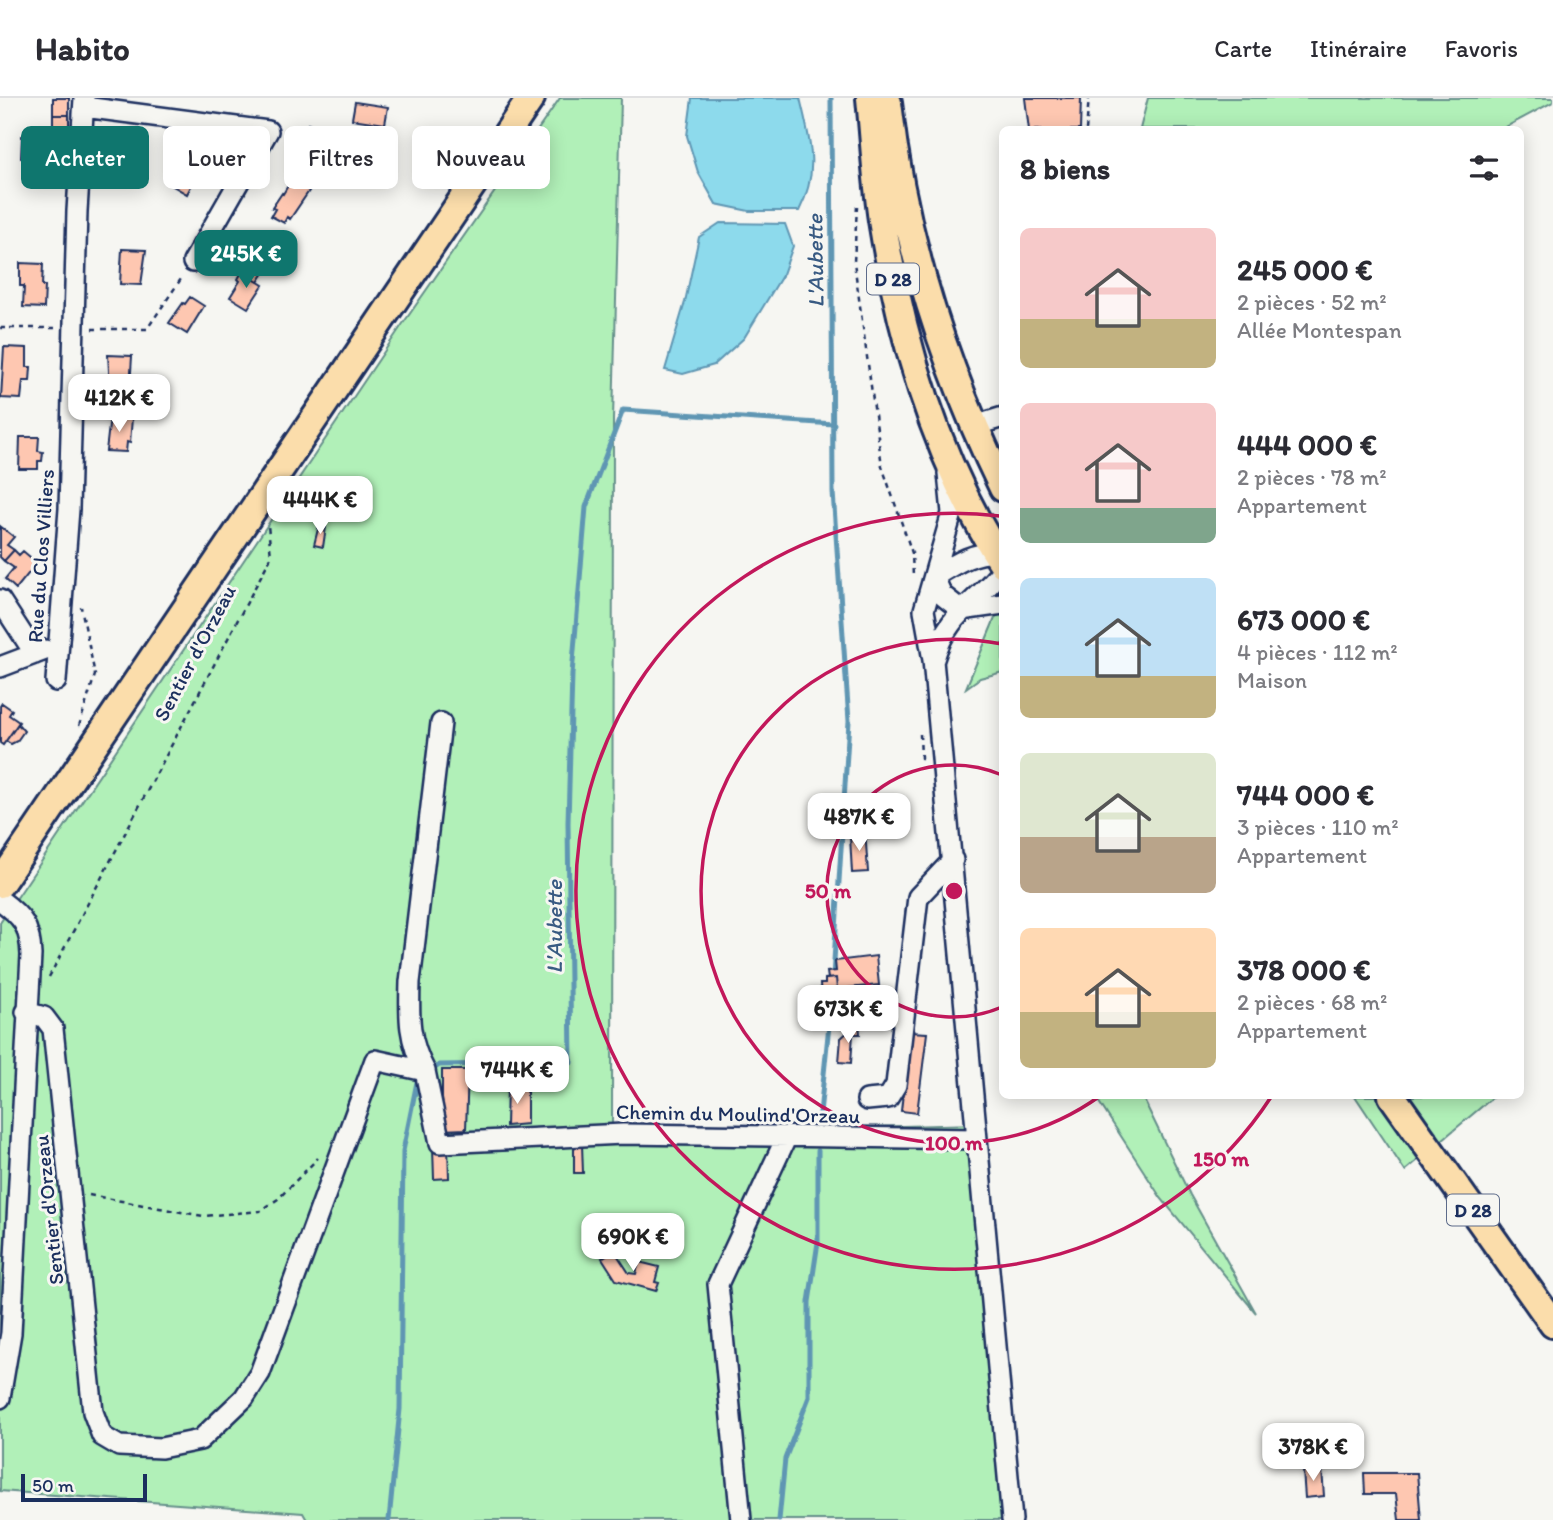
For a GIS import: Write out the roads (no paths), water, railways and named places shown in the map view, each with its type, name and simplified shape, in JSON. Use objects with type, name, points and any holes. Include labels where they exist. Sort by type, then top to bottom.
[{"type":"main road","points":[[0,884],[531,98]]},
{"type":"main road","name":"D 28","points":[[870,98],[882,217],[894,286],[922,388],[961,488],[999,556]]},
{"type":"main road","name":"D 28","points":[[887,98],[902,197],[916,258],[941,340],[974,426],[999,479]]},
{"type":"main road","name":"D 28","points":[[1394,1099],[1553,1324]]},
{"type":"main road","name":"D 28","points":[[1412,1099],[1553,1298]]},
{"type":"street","points":[[84,102],[268,131],[193,262]]},
{"type":"street","name":"Rue du Clos Villiers","points":[[56,681],[69,509],[77,211],[84,102]]},
{"type":"street","points":[[974,426],[999,418]]},
{"type":"street","points":[[946,454],[953,508],[924,610],[933,660],[953,860],[1013,1520]]},
{"type":"street","points":[[934,577],[964,559],[979,554],[999,559]]},
{"type":"street","points":[[933,660],[943,633],[961,610],[986,589],[999,564]]},
{"type":"street","points":[[934,577],[942,595],[961,610],[999,605]]},
{"type":"street","points":[[0,600],[35,654]]},
{"type":"street","points":[[0,667],[59,645]]},
{"type":"street","points":[[426,1074],[414,1049],[409,1015],[410,982],[442,723]]},
{"type":"street","points":[[867,1100],[888,1098],[896,1085],[918,897],[953,860]]},
{"type":"street","points":[[0,900],[23,919],[30,934],[11,1333],[0,1398]]},
{"type":"street","name":"Sentier d'Orzeau","points":[[26,1012],[44,1017],[53,1029],[93,1412],[102,1436],[119,1446],[161,1448],[200,1440],[244,1398],[260,1373],[375,1060],[426,1074]]},
{"type":"street","name":"Chemin du Moulind'Orzeau","points":[[426,1074],[440,1143],[623,1134],[977,1139]]},
{"type":"street","points":[[741,1520],[718,1284],[787,1136]]},
{"type":"water","points":[[692,98],[800,98],[810,142],[811,169],[799,211],[749,211],[716,204],[698,172],[687,136]]},
{"type":"water","points":[[720,223],[785,224],[793,246],[783,274],[744,338],[714,365],[683,374],[665,370],[685,302],[699,237]]},
{"type":"waterway","name":"L'Aubette","points":[[831,98],[833,492],[849,721],[833,977]]},
{"type":"waterway","name":"L'Aubette","points":[[430,1072],[439,1065],[571,1063],[568,823],[572,674],[586,507],[623,410],[834,424]]},
{"type":"waterway","name":"L'Aubette","points":[[819,1123],[830,1015]]},
{"type":"waterway","name":"L'Aubette","points":[[389,1520],[400,1409],[403,1151],[417,1082],[422,1078]]},
{"type":"waterway","name":"L'Aubette","points":[[779,1520],[785,1459],[809,1397],[809,1302],[818,1242],[818,1151]]}]
